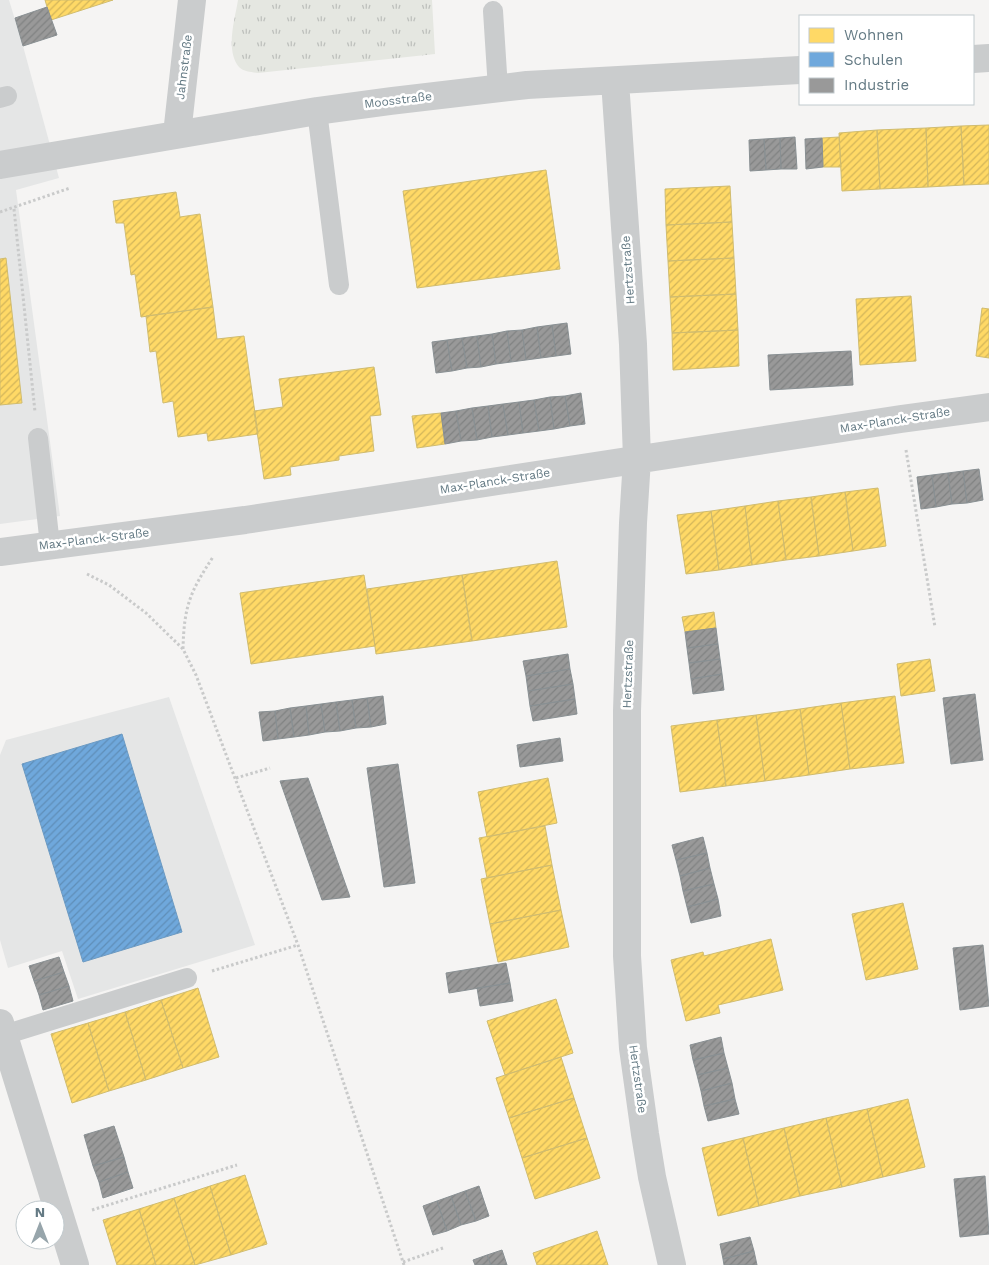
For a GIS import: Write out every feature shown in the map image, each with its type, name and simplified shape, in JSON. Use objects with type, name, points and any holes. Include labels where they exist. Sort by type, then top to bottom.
[{"type":"street","name":"Jahnstraße","points":[[177,134],[192,0]]},
{"type":"street","points":[[974,59],[989,58]]},
{"type":"street","name":"Moosstraße","points":[[0,165],[317,111],[498,89],[799,70]]},
{"type":"street","name":"Hertzstraße","points":[[616,81],[633,344],[637,459],[627,711],[627,956],[633,1048],[646,1140],[652,1177],[672,1265]]},
{"type":"street","name":"Max-Planck-Straße","points":[[0,552],[245,520],[989,407]]},
{"type":"street","points":[[2,1029],[54,1200]]},
{"type":"street","points":[[65,1235],[75,1265]]},
{"type":"lane","points":[[493,11],[498,89]]},
{"type":"lane","points":[[317,111],[339,285]]},
{"type":"lane","points":[[38,438],[55,544]]},
{"type":"lane","points":[[2,1029],[187,978]]},
{"type":"path","points":[[14,209],[38,438]]},
{"type":"path","points":[[901,419],[935,627]]},
{"type":"path","points":[[183,649],[184,615],[196,583],[219,548],[245,520]]},
{"type":"path","points":[[55,544],[80,570],[109,585],[138,608],[183,649],[196,675],[298,945],[404,1264],[443,1248]]},
{"type":"path","points":[[236,778],[270,768]]},
{"type":"path","points":[[187,978],[298,945]]},
{"type":"path","points":[[65,1218],[237,1165]]},
{"type":"shaded area","points":[[0,0],[9,0],[59,178],[16,190],[60,516],[0,524]]},
{"type":"shaded area","points":[[169,697],[255,945],[78,999],[62,951],[8,968],[0,940],[0,755],[6,740]]},
{"type":"green space","points":[[238,0],[432,0],[435,54],[258,73],[246,71],[239,67],[233,52],[232,34]]},
{"type":"building: Wohnen","points":[[45,0],[113,0],[51,20]]},
{"type":"building: Wohnen","points":[[989,125],[989,184],[964,185],[961,126]]},
{"type":"building: Wohnen","points":[[961,126],[964,185],[928,187],[926,128]]},
{"type":"building: Wohnen","points":[[926,128],[928,187],[880,189],[877,130]]},
{"type":"building: Wohnen","points":[[877,130],[880,189],[842,191],[839,133]]},
{"type":"building: Wohnen","points":[[839,137],[841,167],[823,167],[822,138]]},
{"type":"building: Wohnen","points":[[546,170],[560,269],[417,288],[403,191]]},
{"type":"building: Wohnen","points":[[730,186],[732,222],[666,225],[665,189]]},
{"type":"building: Wohnen","points":[[176,192],[180,217],[200,214],[213,307],[141,317],[135,274],[131,275],[124,223],[116,223],[113,201]]},
{"type":"building: Wohnen","points":[[732,222],[734,258],[668,261],[666,225]]},
{"type":"building: Wohnen","points":[[6,258],[22,403],[0,405],[0,259]]},
{"type":"building: Wohnen","points":[[734,258],[736,294],[670,297],[668,261]]},
{"type":"building: Wohnen","points":[[736,294],[738,330],[672,333],[670,297]]},
{"type":"building: Wohnen","points":[[911,296],[916,361],[860,365],[856,299]]},
{"type":"building: Wohnen","points":[[213,307],[217,339],[244,336],[258,434],[208,441],[207,433],[178,437],[173,401],[163,403],[156,351],[150,352],[146,316]]},
{"type":"building: Wohnen","points":[[982,308],[989,309],[989,358],[976,356]]},
{"type":"building: Wohnen","points":[[738,330],[739,366],[673,370],[672,333]]},
{"type":"building: Wohnen","points":[[374,367],[381,415],[370,416],[374,451],[339,456],[339,460],[290,467],[291,475],[264,479],[254,411],[283,407],[279,379]]},
{"type":"building: Wohnen","points":[[441,413],[445,444],[417,448],[412,416]]},
{"type":"building: Wohnen","points":[[878,488],[886,546],[853,551],[845,492]]},
{"type":"building: Wohnen","points":[[845,492],[853,551],[819,556],[811,497]]},
{"type":"building: Wohnen","points":[[811,497],[819,556],[786,560],[778,501]]},
{"type":"building: Wohnen","points":[[778,501],[786,560],[752,565],[745,506]]},
{"type":"building: Wohnen","points":[[745,506],[752,565],[719,570],[711,511]]},
{"type":"building: Wohnen","points":[[711,511],[719,570],[686,574],[677,515]]},
{"type":"building: Wohnen","points":[[557,561],[567,627],[472,641],[462,575]]},
{"type":"building: Wohnen","points":[[364,575],[375,646],[251,664],[240,593]]},
{"type":"building: Wohnen","points":[[462,575],[472,641],[376,654],[367,589]]},
{"type":"building: Wohnen","points":[[714,612],[716,628],[685,632],[682,617]]},
{"type":"building: Wohnen","points":[[930,659],[935,691],[901,696],[897,664]]},
{"type":"building: Wohnen","points":[[895,696],[904,763],[850,769],[841,703]]},
{"type":"building: Wohnen","points":[[841,703],[850,769],[809,775],[800,709]]},
{"type":"building: Wohnen","points":[[800,709],[809,775],[765,781],[756,715]]},
{"type":"building: Wohnen","points":[[756,715],[765,781],[726,786],[717,720]]},
{"type":"building: Wohnen","points":[[717,720],[726,786],[680,792],[671,726]]},
{"type":"building: Wohnen","points":[[548,778],[557,823],[487,837],[478,792]]},
{"type":"building: Wohnen","points":[[545,826],[552,865],[487,878],[479,838]]},
{"type":"building: Wohnen","points":[[552,865],[561,910],[490,924],[481,879]]},
{"type":"building: Wohnen","points":[[903,903],[918,969],[866,980],[852,914]]},
{"type":"building: Wohnen","points":[[561,910],[569,947],[498,962],[490,924]]},
{"type":"building: Wohnen","points":[[771,939],[783,990],[718,1005],[720,1013],[686,1021],[671,960],[703,952],[704,956]]},
{"type":"building: Wohnen","points":[[198,988],[219,1057],[183,1068],[161,1000]]},
{"type":"building: Wohnen","points":[[556,999],[573,1053],[505,1075],[487,1021]]},
{"type":"building: Wohnen","points":[[161,1000],[183,1068],[146,1080],[125,1012]]},
{"type":"building: Wohnen","points":[[125,1012],[146,1080],[109,1091],[88,1023]]},
{"type":"building: Wohnen","points":[[88,1023],[109,1091],[72,1103],[51,1034]]},
{"type":"building: Wohnen","points":[[561,1057],[574,1098],[509,1118],[496,1078]]},
{"type":"building: Wohnen","points":[[574,1098],[587,1138],[522,1158],[509,1118]]},
{"type":"building: Wohnen","points":[[908,1099],[925,1167],[883,1177],[867,1109]]},
{"type":"building: Wohnen","points":[[867,1109],[883,1177],[842,1187],[826,1118]]},
{"type":"building: Wohnen","points":[[826,1118],[842,1187],[800,1196],[784,1128]]},
{"type":"building: Wohnen","points":[[784,1128],[800,1196],[759,1206],[743,1138]]},
{"type":"building: Wohnen","points":[[587,1138],[600,1178],[535,1199],[522,1158]]},
{"type":"building: Wohnen","points":[[743,1138],[759,1206],[718,1216],[702,1148]]},
{"type":"building: Wohnen","points":[[245,1175],[267,1244],[231,1255],[210,1186]]},
{"type":"building: Wohnen","points":[[210,1186],[231,1255],[195,1265],[174,1198]]},
{"type":"building: Wohnen","points":[[174,1198],[195,1265],[156,1265],[139,1209]]},
{"type":"building: Wohnen","points":[[139,1209],[156,1265],[117,1265],[103,1220]]},
{"type":"building: Wohnen","points":[[597,1231],[608,1265],[537,1265],[533,1253]]},
{"type":"building: Schulen","points":[[122,734],[182,932],[83,962],[22,764]]},
{"type":"building: Industrie","points":[[47,7],[57,35],[23,46],[15,18]]},
{"type":"building: Industrie","points":[[795,137],[797,169],[781,169],[780,138]]},
{"type":"building: Industrie","points":[[780,138],[781,169],[766,170],[764,139]]},
{"type":"building: Industrie","points":[[822,138],[823,167],[806,169],[805,139]]},
{"type":"building: Industrie","points":[[764,139],[766,170],[750,171],[749,140]]},
{"type":"building: Industrie","points":[[567,323],[571,354],[556,356],[552,325]]},
{"type":"building: Industrie","points":[[552,325],[556,356],[541,358],[537,327]]},
{"type":"building: Industrie","points":[[537,327],[541,358],[526,360],[522,330]]},
{"type":"building: Industrie","points":[[522,330],[526,360],[511,362],[507,331]]},
{"type":"building: Industrie","points":[[507,331],[511,362],[496,364],[492,334]]},
{"type":"building: Industrie","points":[[492,334],[496,364],[481,367],[477,336]]},
{"type":"building: Industrie","points":[[477,336],[481,367],[467,368],[462,338]]},
{"type":"building: Industrie","points":[[462,338],[467,368],[452,371],[447,340]]},
{"type":"building: Industrie","points":[[447,340],[452,371],[436,373],[432,342]]},
{"type":"building: Industrie","points":[[851,351],[853,385],[770,390],[768,355]]},
{"type":"building: Industrie","points":[[581,393],[585,424],[570,426],[565,396]]},
{"type":"building: Industrie","points":[[565,396],[570,426],[554,429],[550,397]]},
{"type":"building: Industrie","points":[[550,397],[554,429],[539,431],[534,400]]},
{"type":"building: Industrie","points":[[534,400],[539,431],[523,433],[519,402]]},
{"type":"building: Industrie","points":[[519,402],[523,433],[508,435],[503,404]]},
{"type":"building: Industrie","points":[[503,404],[508,435],[492,437],[488,406]]},
{"type":"building: Industrie","points":[[488,406],[492,437],[477,440],[472,408]]},
{"type":"building: Industrie","points":[[472,408],[477,440],[461,441],[456,411]]},
{"type":"building: Industrie","points":[[456,411],[461,441],[445,444],[441,413]]},
{"type":"building: Industrie","points":[[979,469],[983,500],[967,503],[963,471]]},
{"type":"building: Industrie","points":[[963,471],[967,503],[952,504],[948,473]]},
{"type":"building: Industrie","points":[[948,473],[952,504],[936,507],[932,475]]},
{"type":"building: Industrie","points":[[932,475],[936,507],[921,509],[917,477]]},
{"type":"building: Industrie","points":[[716,628],[718,644],[687,648],[685,632]]},
{"type":"building: Industrie","points":[[718,644],[720,659],[689,663],[687,648]]},
{"type":"building: Industrie","points":[[568,654],[570,669],[526,676],[523,661]]},
{"type":"building: Industrie","points":[[720,659],[722,674],[691,679],[689,663]]},
{"type":"building: Industrie","points":[[570,669],[573,684],[528,691],[526,676]]},
{"type":"building: Industrie","points":[[722,674],[724,690],[693,694],[691,679]]},
{"type":"building: Industrie","points":[[573,684],[575,699],[530,706],[528,691]]},
{"type":"building: Industrie","points":[[975,694],[983,760],[951,764],[943,698]]},
{"type":"building: Industrie","points":[[383,696],[386,724],[371,727],[367,698]]},
{"type":"building: Industrie","points":[[367,698],[371,727],[356,728],[352,700]]},
{"type":"building: Industrie","points":[[575,699],[577,714],[533,721],[530,706]]},
{"type":"building: Industrie","points":[[352,700],[356,728],[340,731],[336,702]]},
{"type":"building: Industrie","points":[[336,702],[340,731],[325,732],[321,704]]},
{"type":"building: Industrie","points":[[321,704],[325,732],[309,735],[306,706]]},
{"type":"building: Industrie","points":[[306,706],[309,735],[294,737],[290,708]]},
{"type":"building: Industrie","points":[[290,708],[294,737],[278,739],[275,711]]},
{"type":"building: Industrie","points":[[275,711],[278,739],[263,741],[259,712]]},
{"type":"building: Industrie","points":[[560,738],[563,761],[520,767],[517,745]]},
{"type":"building: Industrie","points":[[398,764],[415,883],[384,887],[367,768]]},
{"type":"building: Industrie","points":[[308,778],[350,897],[322,900],[280,781]]},
{"type":"building: Industrie","points":[[703,837],[707,853],[676,860],[672,845]]},
{"type":"building: Industrie","points":[[707,853],[710,868],[680,876],[676,860]]},
{"type":"building: Industrie","points":[[710,868],[714,884],[683,891],[680,876]]},
{"type":"building: Industrie","points":[[714,884],[718,899],[687,907],[683,891]]},
{"type":"building: Industrie","points":[[718,899],[721,916],[691,923],[687,907]]},
{"type":"building: Industrie","points":[[983,945],[989,1006],[960,1010],[953,948]]},
{"type":"building: Industrie","points":[[59,957],[64,972],[34,981],[29,966]]},
{"type":"building: Industrie","points":[[506,963],[510,983],[449,993],[446,973]]},
{"type":"building: Industrie","points":[[64,972],[69,986],[39,995],[34,981]]},
{"type":"building: Industrie","points":[[510,983],[513,1001],[480,1006],[477,988]]},
{"type":"building: Industrie","points":[[69,986],[73,1001],[43,1010],[39,995]]},
{"type":"building: Industrie","points":[[721,1037],[724,1053],[693,1060],[690,1045]]},
{"type":"building: Industrie","points":[[724,1053],[728,1068],[697,1075],[693,1060]]},
{"type":"building: Industrie","points":[[728,1068],[732,1083],[701,1091],[697,1075]]},
{"type":"building: Industrie","points":[[732,1083],[735,1099],[704,1106],[701,1091]]},
{"type":"building: Industrie","points":[[735,1099],[739,1114],[708,1121],[704,1106]]},
{"type":"building: Industrie","points":[[114,1126],[124,1157],[93,1166],[84,1135]]},
{"type":"building: Industrie","points":[[124,1157],[128,1172],[99,1182],[93,1166]]},
{"type":"building: Industrie","points":[[128,1172],[133,1188],[103,1198],[99,1182]]},
{"type":"building: Industrie","points":[[985,1176],[989,1234],[960,1237],[954,1179]]},
{"type":"building: Industrie","points":[[479,1186],[489,1216],[476,1221],[465,1191]]},
{"type":"building: Industrie","points":[[465,1191],[476,1221],[461,1225],[451,1196]]},
{"type":"building: Industrie","points":[[451,1196],[461,1225],[447,1231],[437,1201]]},
{"type":"building: Industrie","points":[[437,1201],[447,1231],[433,1235],[423,1206]]},
{"type":"building: Industrie","points":[[750,1237],[754,1251],[723,1259],[720,1244]]},
{"type":"building: Industrie","points":[[502,1250],[507,1265],[491,1265],[487,1255]]},
{"type":"building: Industrie","points":[[754,1251],[757,1265],[724,1265],[723,1259]]},
{"type":"building: Industrie","points":[[487,1255],[491,1265],[475,1265],[473,1260]]}]
